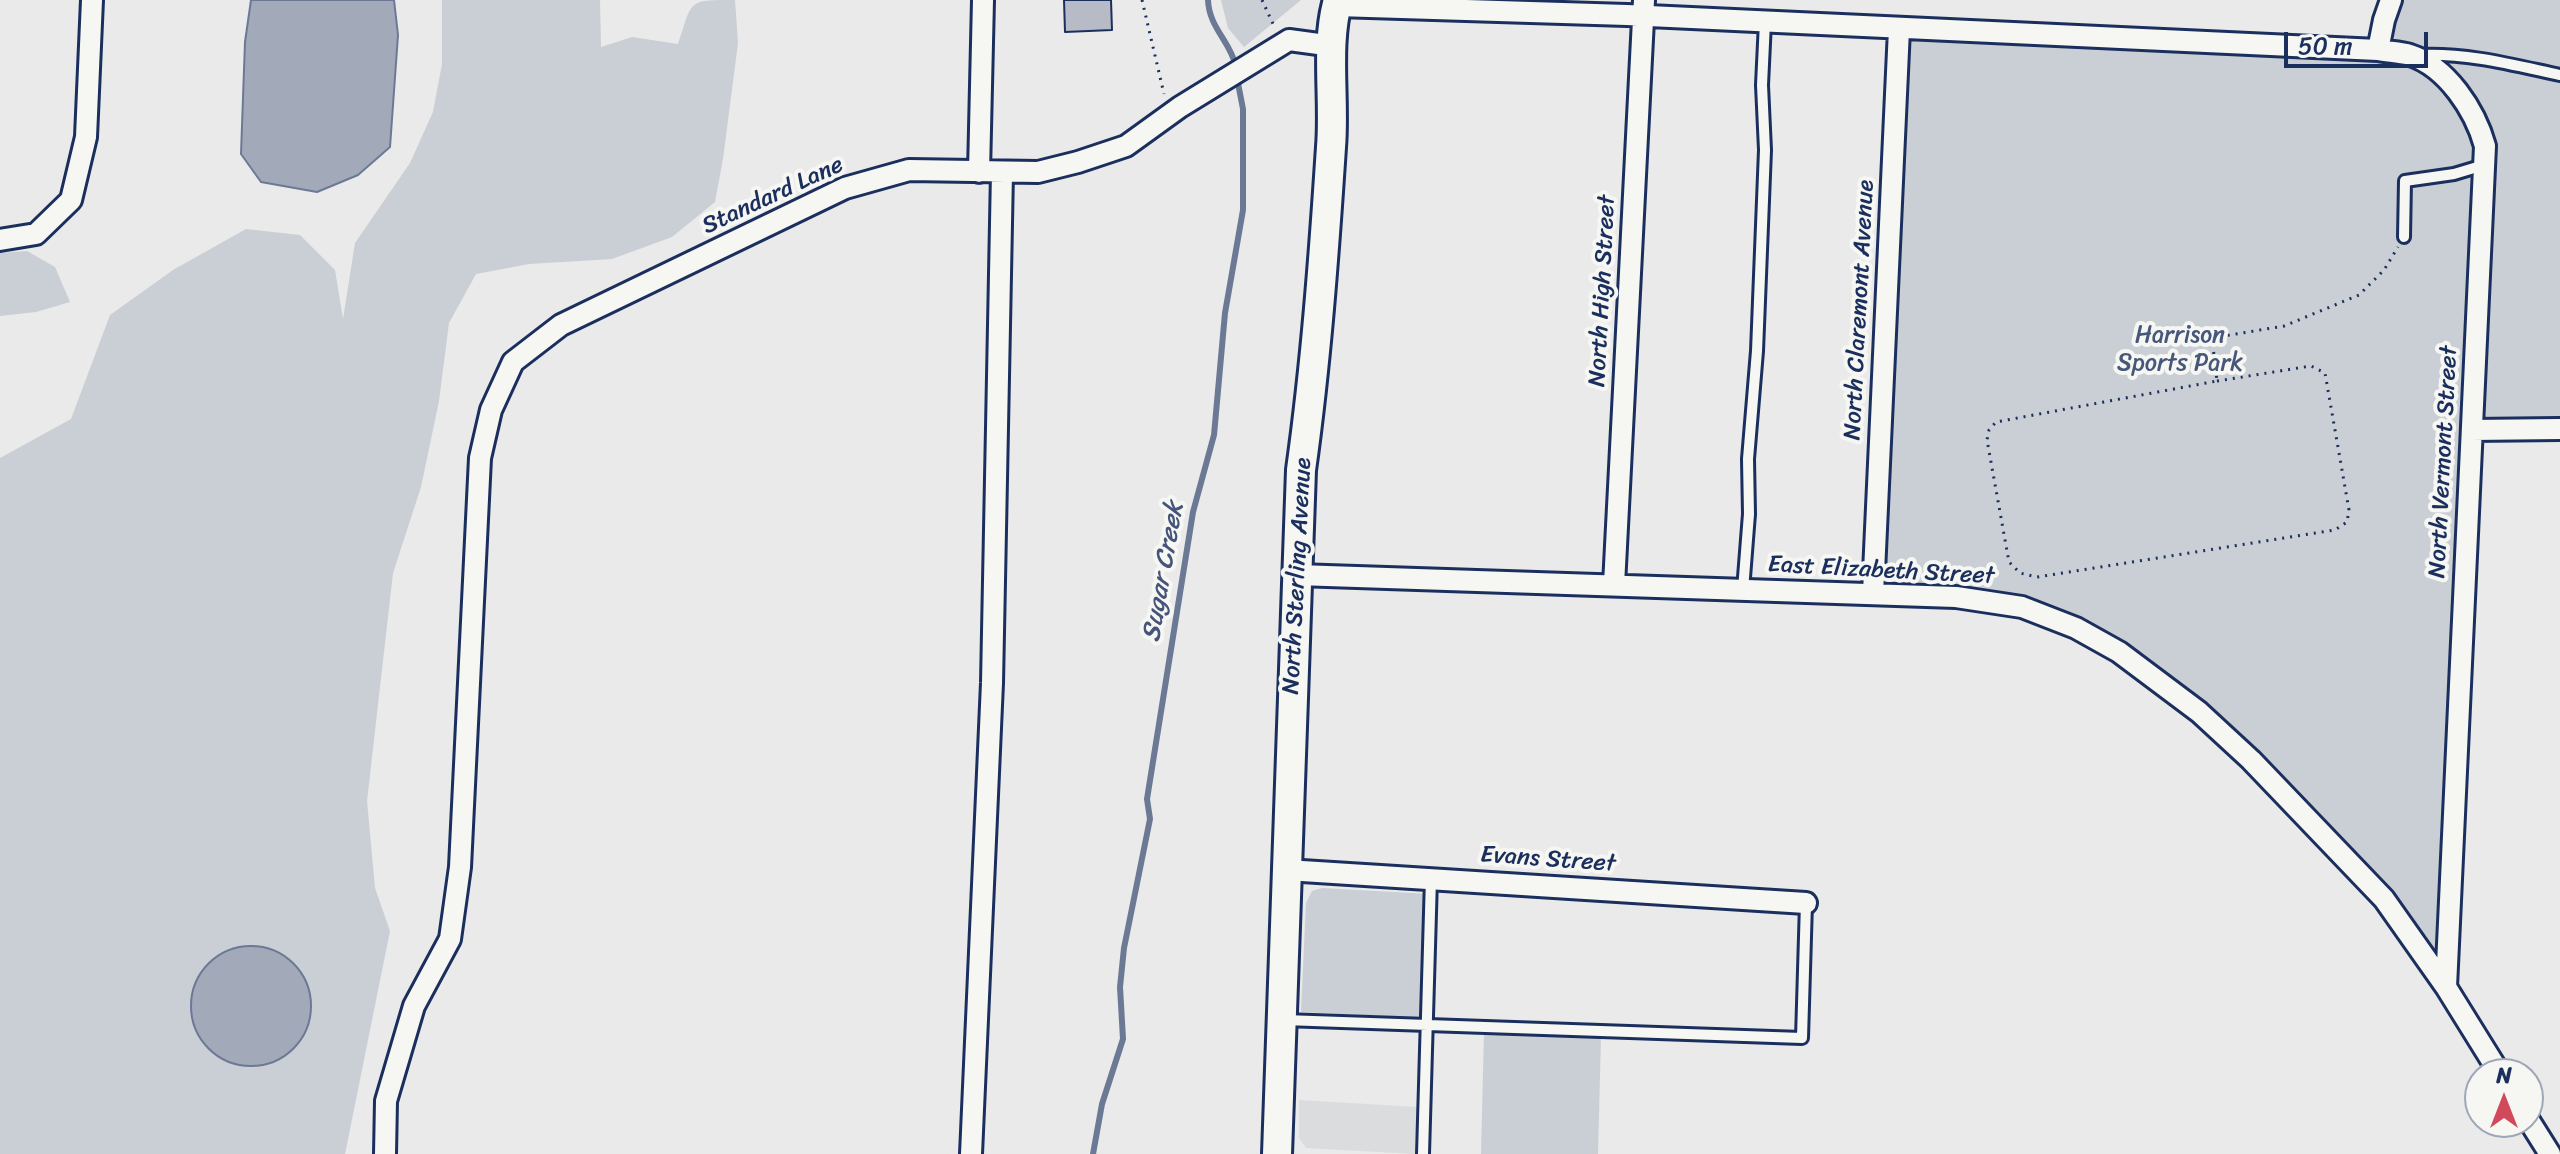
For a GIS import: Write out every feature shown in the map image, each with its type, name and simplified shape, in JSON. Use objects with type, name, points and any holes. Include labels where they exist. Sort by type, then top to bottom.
[{"type":"main road","name":"North Sterling Avenue","points":[[1277,1154],[1301,470],[1310,401],[1332,143],[1333,46],[1338,3]]},
{"type":"street","points":[[0,240],[36,234],[71,200],[86,137],[92,0]]},
{"type":"street","points":[[979,172],[983,0]]},
{"type":"street","points":[[2378,50],[2391,0]]},
{"type":"street","name":"North Vermont Street","points":[[1338,3],[1643,8],[1765,22],[2378,50],[2411,55],[2435,69],[2464,101],[2479,124],[2485,146],[2446,987]]},
{"type":"street","name":"North High Street","points":[[1614,585],[1643,8]]},
{"type":"street","name":"North Claremont Avenue","points":[[1873,594],[1899,29]]},
{"type":"street","name":"Standard Lane","points":[[385,1154],[386,1101],[414,1006],[450,939],[460,867],[480,458],[491,410],[513,362],[561,325],[845,188],[909,170],[1038,172],[1126,146],[1172,102],[1272,52],[1289,40],[1333,46]]},
{"type":"street","points":[[971,1154],[992,683],[1002,172]]},
{"type":"street","points":[[2472,430],[2560,429]]},
{"type":"street","name":"East Elizabeth Street","points":[[1297,575],[1956,597],[2022,607],[2076,628],[2119,652],[2199,712],[2261,771],[2384,899],[2446,987],[2490,1058]]},
{"type":"street","name":"Evans Street","points":[[1286,870],[1806,903]]},
{"type":"lane","points":[[1743,590],[1765,150],[1762,85],[1765,22]]},
{"type":"lane","points":[[2411,55],[2450,54],[2483,58],[2560,75]]},
{"type":"lane","points":[[2404,237],[2405,181],[2454,174],[2484,165]]},
{"type":"lane","points":[[1423,1154],[1431,878]]},
{"type":"lane","points":[[1283,1020],[1802,1038],[1806,903]]},
{"type":"path","points":[[1142,0],[1172,102]]},
{"type":"path","points":[[1264,2],[1275,28]]},
{"type":"path","points":[[2217,381],[2212,338],[2284,326],[2359,295],[2384,270],[2404,237]]},
{"type":"path","points":[[2311,366],[2325,373],[2349,510],[2347,522],[2335,530],[2037,577],[2020,573],[2009,562],[1987,440],[1989,430],[1996,422],[2217,381],[2311,366]]},
{"type":"shaded area","points":[[1299,1100],[1417,1107],[1415,1154],[1306,1148],[1299,1138]]},
{"type":"green space","points":[[442,0],[600,0],[601,47],[632,37],[678,44],[690,11],[699,2],[735,0],[738,43],[715,202],[672,237],[612,259],[529,264],[476,274],[449,323],[439,401],[421,487],[393,573],[367,801],[375,888],[390,931],[345,1154],[0,1154],[0,458],[71,419],[110,315],[173,270],[246,229],[300,235],[335,270],[343,319],[355,243],[410,163],[433,112],[442,64]]},
{"type":"green space","points":[[1221,0],[1301,0],[1244,47],[1228,28]]},
{"type":"green space","name":"Harrison Sports Park","points":[[2393,0],[2560,0],[2560,429],[2472,430],[2446,987],[2384,899],[2251,760],[2120,652],[2022,607],[1873,594],[1899,29],[2377,50]]},
{"type":"green space","points":[[27,251],[55,267],[70,302],[36,312],[0,316],[0,253]]},
{"type":"green space","points":[[1322,888],[1430,894],[1424,1018],[1301,1012],[1306,903],[1312,891]]},
{"type":"green space","points":[[1484,1032],[1601,1036],[1598,1154],[1481,1154]]},
{"type":"water","points":[[251,0],[394,0],[398,35],[390,147],[358,175],[317,192],[261,182],[241,154],[245,42]]},
{"type":"water","points":[[251,946],[274,951],[293,964],[306,983],[311,1006],[306,1029],[293,1048],[274,1061],[251,1066],[228,1061],[209,1048],[196,1029],[191,1006],[196,983],[209,964],[228,951]]},
{"type":"building","points":[[1064,0],[1111,0],[1112,30],[1065,32]]},
{"type":"waterway","name":"Sugar Creek","points":[[1208,0],[1212,19],[1236,67]]},
{"type":"waterway","name":"Sugar Creek","points":[[1093,1154],[1102,1104],[1123,1039],[1120,987],[1124,948],[1150,819],[1147,799],[1193,512],[1214,435],[1225,313],[1243,210],[1243,109],[1237,78]]}]
